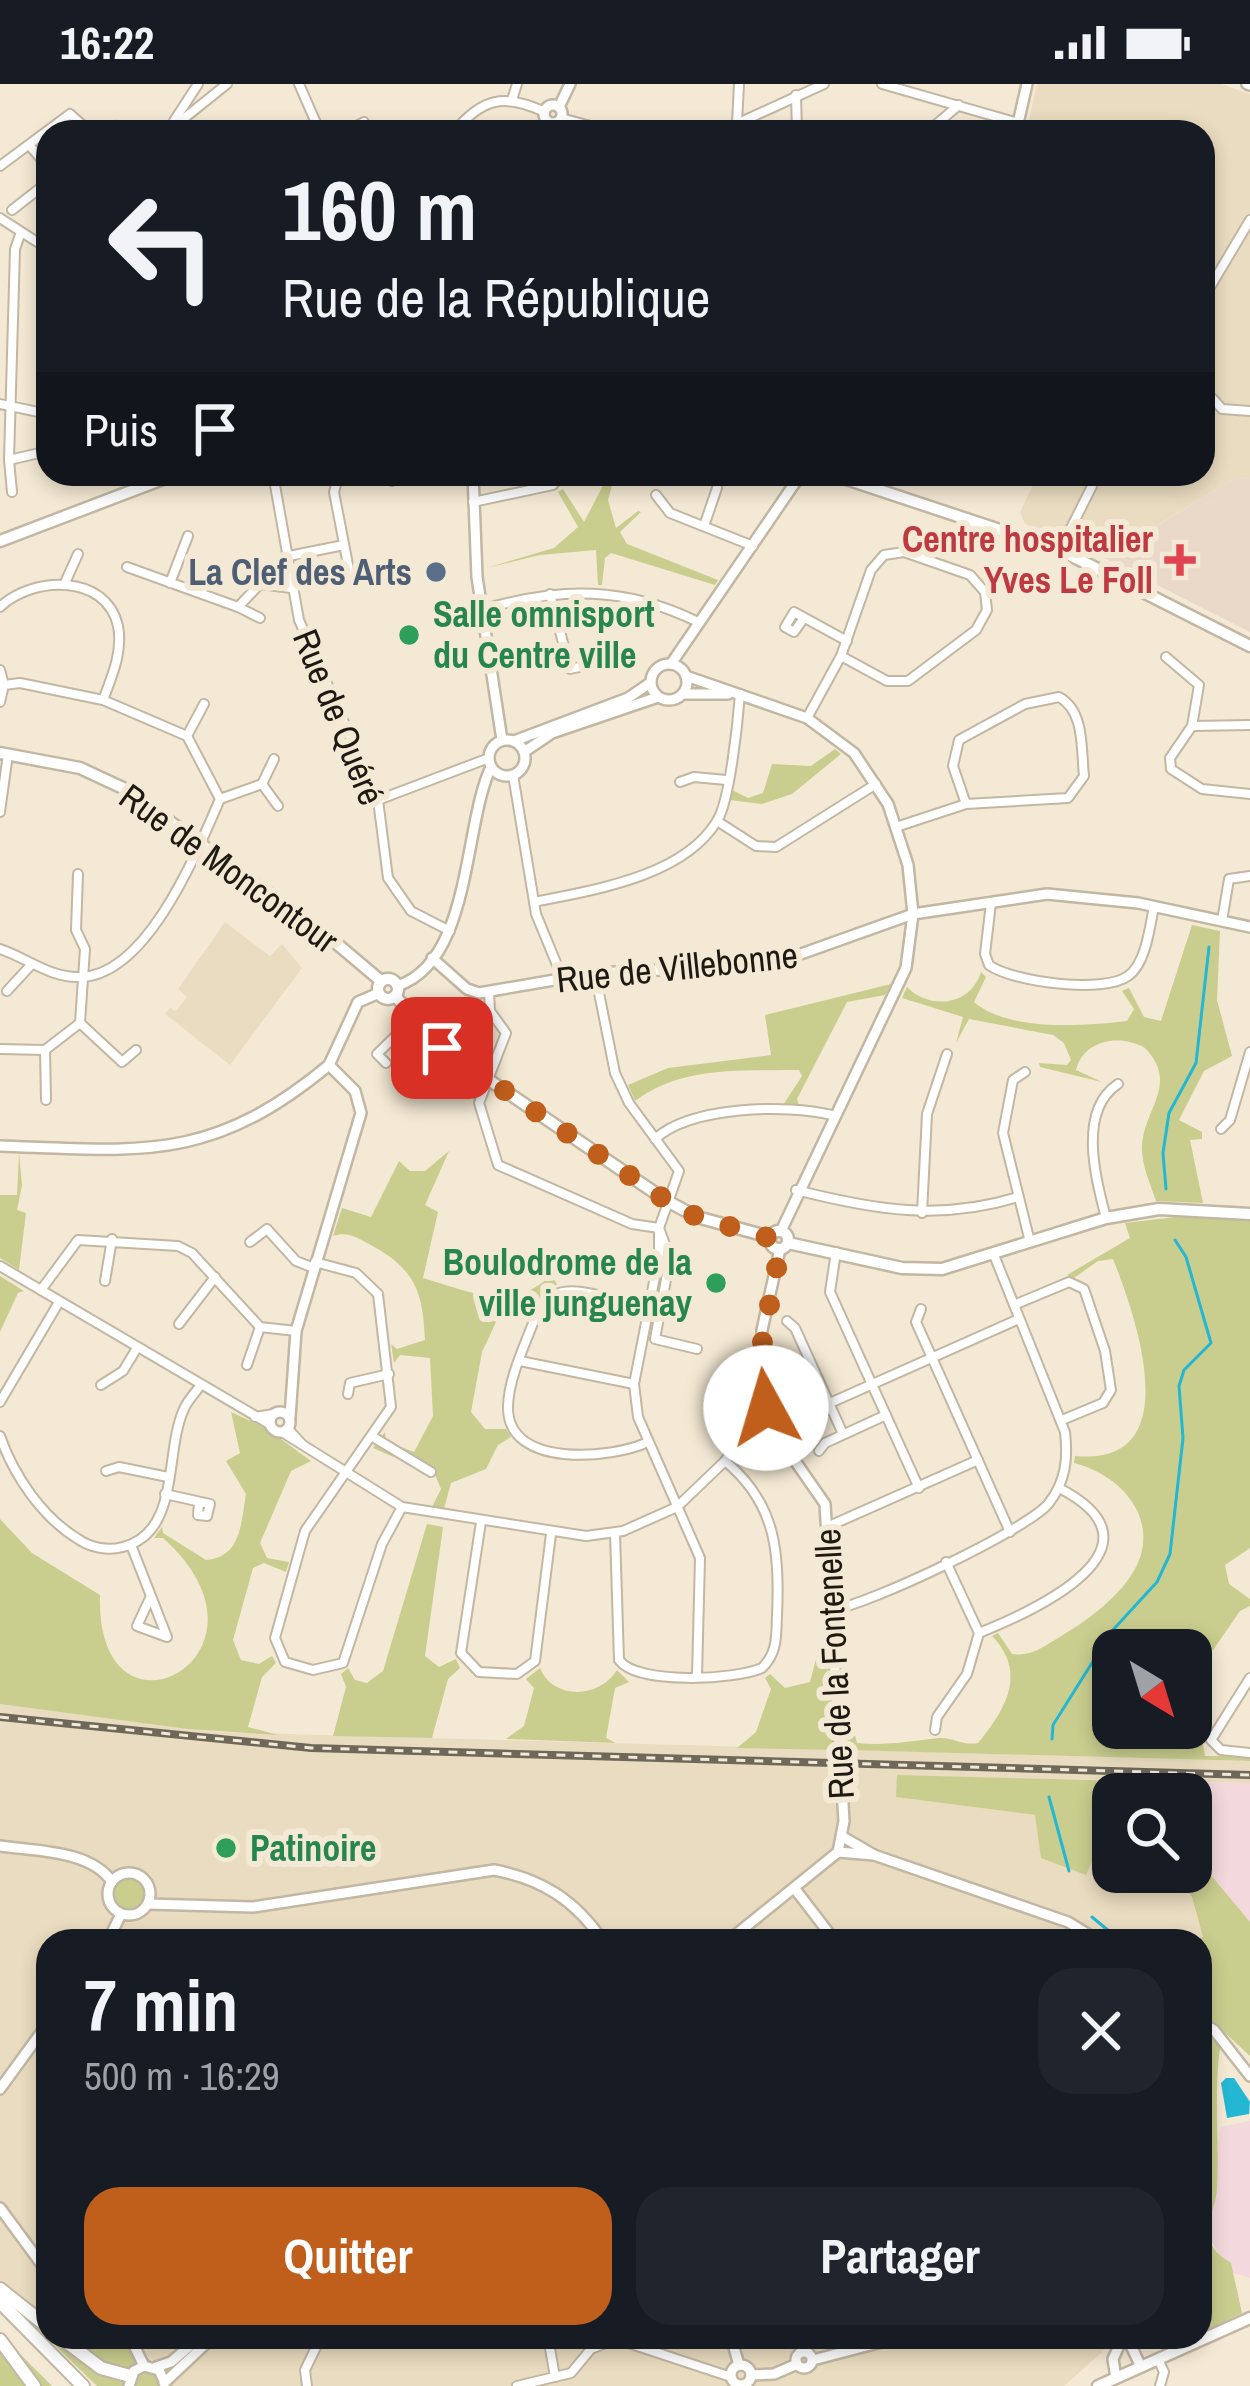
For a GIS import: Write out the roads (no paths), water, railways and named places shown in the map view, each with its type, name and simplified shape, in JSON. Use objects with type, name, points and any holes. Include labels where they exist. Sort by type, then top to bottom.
[{"type":"highway","points":[[0,2289],[36,2318]]},
{"type":"highway","points":[[0,2302],[36,2338]]},
{"type":"highway","points":[[0,2312],[71,2386]]},
{"type":"highway","points":[[0,2340],[34,2386]]},
{"type":"highway","points":[[46,2349],[83,2386]]},
{"type":"highway","points":[[76,2349],[101,2368],[130,2381]]},
{"type":"main road","points":[[0,541],[144,486]]},
{"type":"main road","points":[[867,486],[1060,550],[1250,646]]},
{"type":"main road","name":"Rue de Moncontour","points":[[4,754],[80,768],[125,789],[201,842],[380,987]]},
{"type":"main road","points":[[380,987],[386,999],[396,991],[442,1048],[667,1201],[697,1217],[776,1234],[784,1246],[836,1252],[902,1268],[942,1269],[1106,1218],[1171,1208],[1250,1214]]},
{"type":"main road","points":[[1212,2335],[1250,2318]]},
{"type":"main road","points":[[1098,2386],[1181,2349]]},
{"type":"street","points":[[175,120],[198,84]]},
{"type":"street","points":[[182,120],[227,84]]},
{"type":"street","points":[[299,84],[315,120]]},
{"type":"street","points":[[512,100],[517,84]]},
{"type":"street","points":[[464,120],[478,104],[512,100],[556,120],[570,84]]},
{"type":"street","points":[[737,120],[739,84]]},
{"type":"street","points":[[743,120],[824,84]]},
{"type":"street","points":[[882,84],[940,98],[997,120]]},
{"type":"street","points":[[940,98],[941,84]]},
{"type":"street","points":[[1019,120],[1027,84]]},
{"type":"street","points":[[796,95],[797,120]]},
{"type":"street","points":[[941,120],[959,105]]},
{"type":"street","points":[[0,166],[36,141]]},
{"type":"street","points":[[29,146],[36,154]]},
{"type":"street","points":[[12,210],[36,191]]},
{"type":"street","points":[[0,218],[36,241]]},
{"type":"street","points":[[1215,279],[1250,220]]},
{"type":"street","points":[[12,492],[4,405],[15,249],[21,232]]},
{"type":"street","points":[[1215,401],[1222,409],[1250,411]]},
{"type":"street","points":[[4,405],[36,412]]},
{"type":"street","points":[[10,460],[36,454]]},
{"type":"street","name":"Rue de Quéré","points":[[275,486],[284,556],[308,647],[378,800],[382,855],[395,895],[411,911],[450,931]]},
{"type":"street","points":[[336,486],[350,575]]},
{"type":"street","points":[[473,486],[484,609],[508,741],[524,752]]},
{"type":"street","points":[[473,502],[548,486]]},
{"type":"street","points":[[396,991],[432,958],[450,931],[490,762],[508,741],[628,698],[650,683],[656,668],[671,664],[793,486]]},
{"type":"street","points":[[1060,550],[1091,486]]},
{"type":"street","points":[[704,526],[717,488]]},
{"type":"street","points":[[656,495],[670,513],[754,547]]},
{"type":"street","points":[[170,583],[188,536]]},
{"type":"street","points":[[284,556],[344,544]]},
{"type":"street","points":[[807,718],[841,656],[872,570],[884,555],[904,552],[970,575],[985,592],[987,610],[976,630],[908,681],[887,681],[841,656]]},
{"type":"street","points":[[64,585],[78,554]]},
{"type":"street","points":[[127,567],[260,618]]},
{"type":"street","points":[[238,608],[260,584],[291,588]]},
{"type":"street","points":[[0,607],[11,597],[64,585],[100,596],[118,622],[119,654],[103,700]]},
{"type":"street","points":[[484,609],[550,594],[620,594],[698,622]]},
{"type":"street","points":[[550,594],[570,669],[598,663]]},
{"type":"street","points":[[804,618],[847,641]]},
{"type":"street","points":[[1166,657],[1199,685],[1192,726],[1170,758],[1172,770],[1202,789],[1250,794]]},
{"type":"street","points":[[671,664],[686,676],[807,718],[854,754],[899,826],[913,914],[906,968],[776,1234]]},
{"type":"street","points":[[0,670],[4,685],[0,702]]},
{"type":"street","points":[[682,694],[686,676]]},
{"type":"street","points":[[4,685],[20,683],[103,700],[187,736],[220,800]]},
{"type":"street","points":[[650,683],[658,697]]},
{"type":"street","points":[[524,752],[552,733],[658,697],[740,693]]},
{"type":"street","points":[[535,902],[652,872],[717,821],[740,693]]},
{"type":"street","points":[[899,826],[966,804],[1058,800],[1076,792],[1084,776],[1077,718],[1070,704],[1046,698],[959,740],[953,766],[966,804]]},
{"type":"street","points":[[187,736],[204,704]]},
{"type":"street","points":[[1192,726],[1250,725]]},
{"type":"street","points":[[483,793],[525,763],[524,752]]},
{"type":"street","points":[[0,812],[4,754]]},
{"type":"street","points":[[0,949],[32,964],[85,977],[132,954],[201,842],[220,800],[262,784],[274,759]]},
{"type":"street","points":[[378,800],[490,762]]},
{"type":"street","points":[[490,762],[508,775],[535,902],[562,977]]},
{"type":"street","points":[[680,782],[694,777],[726,780]]},
{"type":"street","points":[[262,784],[278,806]]},
{"type":"street","points":[[717,821],[756,846],[776,847],[876,784]]},
{"type":"street","points":[[0,1048],[45,1050],[80,1023],[86,949],[76,930],[78,874]]},
{"type":"street","points":[[1219,921],[1229,879],[1250,876]]},
{"type":"street","name":"Rue de Villebonne","points":[[470,991],[489,992],[595,973],[770,965],[913,914],[1047,894],[1154,906],[1250,927]]},
{"type":"street","points":[[991,903],[985,954],[989,965],[1065,984],[1124,980],[1134,972],[1154,906]]},
{"type":"street","points":[[432,958],[490,1011],[506,1033],[479,1103],[503,1170],[632,1224],[659,1228]]},
{"type":"street","points":[[7,991],[32,964]]},
{"type":"street","points":[[595,973],[615,1072],[628,1103],[679,1171],[678,1185],[659,1228],[634,1384],[648,1442],[702,1570],[697,1676]]},
{"type":"street","points":[[0,1146],[122,1152],[176,1146],[262,1114],[329,1065],[358,1002],[380,987]]},
{"type":"street","points":[[489,992],[490,1011]]},
{"type":"street","points":[[386,1063],[377,1054],[415,1017]]},
{"type":"street","points":[[80,1023],[122,1062],[136,1050]]},
{"type":"street","points":[[45,1050],[46,1100]]},
{"type":"street","points":[[1221,1129],[1230,1120],[1250,1052]]},
{"type":"street","points":[[922,1214],[928,1114],[947,1054]]},
{"type":"street","points":[[282,1422],[294,1390],[296,1331],[362,1114],[355,1091],[329,1065]]},
{"type":"street","points":[[1025,1072],[1013,1080],[1003,1133],[1030,1242]]},
{"type":"street","points":[[1106,1218],[1093,1151],[1106,1092],[1118,1084]]},
{"type":"street","points":[[655,1138],[673,1124],[701,1114],[832,1115]]},
{"type":"street","points":[[796,1190],[922,1214],[975,1210],[1018,1197]]},
{"type":"street","points":[[659,1228],[670,1258],[655,1339],[697,1348]]},
{"type":"street","points":[[250,1242],[267,1229],[296,1261],[356,1273],[378,1294],[389,1374],[391,1407],[304,1531],[275,1647],[294,1668],[332,1669],[344,1663],[376,1561],[402,1507]]},
{"type":"street","points":[[105,1281],[112,1239]]},
{"type":"street","points":[[41,1290],[77,1240],[178,1246],[214,1276],[260,1327],[296,1331]]},
{"type":"street","name":"Rue de la Fontenelle","points":[[784,1246],[762,1330],[762,1407],[771,1413],[760,1421],[815,1487],[827,1527],[842,1837],[838,1852]]},
{"type":"street","points":[[836,1252],[830,1292],[919,1488]]},
{"type":"street","points":[[830,1610],[1010,1532],[1035,1517],[1059,1488],[1067,1458],[1062,1420],[994,1255]]},
{"type":"street","points":[[0,1266],[254,1417],[282,1422],[307,1450],[402,1507],[551,1534],[615,1533],[677,1508],[724,1461],[743,1432],[760,1421]]},
{"type":"street","points":[[179,1324],[214,1276]]},
{"type":"street","points":[[1014,1305],[1069,1282],[1084,1289],[1092,1308],[1111,1390],[1103,1403],[1062,1420]]},
{"type":"street","points":[[647,1310],[560,1290],[542,1302],[508,1405],[515,1430],[529,1445],[601,1458],[648,1442]]},
{"type":"street","points":[[0,1402],[59,1302]]},
{"type":"street","points":[[920,1309],[916,1322],[1010,1532]]},
{"type":"street","points":[[830,1403],[1019,1318]]},
{"type":"street","points":[[787,1322],[795,1328],[844,1434]]},
{"type":"street","points":[[247,1365],[260,1327]]},
{"type":"street","points":[[101,1385],[123,1371],[137,1348]]},
{"type":"street","points":[[520,1361],[634,1384]]},
{"type":"street","points":[[348,1394],[350,1383],[389,1374]]},
{"type":"street","points":[[0,1436],[24,1485],[56,1523],[95,1547],[130,1545],[154,1526],[183,1409],[200,1386]]},
{"type":"street","points":[[819,1451],[886,1415]]},
{"type":"street","points":[[373,1437],[431,1472]]},
{"type":"street","points":[[827,1527],[978,1460]]},
{"type":"street","points":[[615,1533],[619,1660],[628,1672],[644,1677],[752,1672],[776,1649],[780,1561],[764,1508],[724,1461]]},
{"type":"street","points":[[106,1471],[119,1467],[168,1477]]},
{"type":"street","points":[[980,1634],[1055,1596],[1102,1552],[1106,1535],[1095,1510],[1059,1488]]},
{"type":"street","points":[[165,1494],[199,1503]]},
{"type":"street","points":[[481,1522],[461,1653],[479,1672],[517,1674],[535,1661],[551,1534]]},
{"type":"street","points":[[130,1545],[151,1596],[167,1636],[137,1626],[151,1596]]},
{"type":"street","points":[[935,1730],[937,1717],[967,1674],[980,1634],[946,1562]]},
{"type":"street","points":[[1250,1678],[1211,1739],[1221,1750],[1250,1753]]},
{"type":"street","points":[[842,1837],[874,1855],[1078,1929]]},
{"type":"street","points":[[0,1846],[79,1858],[105,1871],[112,1882],[109,1900],[121,1914],[134,1915],[148,1904],[253,1906],[494,1870],[521,1875],[565,1897],[593,1929]]},
{"type":"street","points":[[743,1929],[838,1852],[874,1855]]},
{"type":"street","points":[[112,1882],[130,1873],[143,1878],[150,1890],[148,1904]]},
{"type":"street","points":[[795,1889],[826,1929]]},
{"type":"street","points":[[114,1929],[121,1914]]},
{"type":"street","points":[[1212,2033],[1250,2076]]},
{"type":"street","points":[[0,2089],[36,2040]]},
{"type":"street","points":[[0,2208],[36,2256]]},
{"type":"street","points":[[138,2349],[164,2384],[200,2349]]},
{"type":"street","points":[[130,2381],[150,2367],[171,2362],[186,2349]]},
{"type":"street","points":[[308,2386],[304,2371],[315,2349]]},
{"type":"street","points":[[550,2349],[555,2378]]},
{"type":"street","points":[[517,2386],[571,2373],[591,2349]]},
{"type":"street","points":[[646,2349],[731,2377],[743,2386],[752,2375]]},
{"type":"street","points":[[735,2349],[740,2365],[752,2375],[774,2374],[797,2364],[801,2353],[813,2360],[855,2349]]},
{"type":"street","points":[[1116,2378],[1113,2360],[1119,2349]]},
{"type":"street","points":[[1137,2349],[1164,2372],[1160,2386]]},
{"type":"street","points":[[731,2377],[740,2365]]},
{"type":"water","points":[[1234,2078],[1250,2102],[1249,2114],[1227,2118],[1221,2083]]},
{"type":"waterway","points":[[1166,1189],[1163,1153],[1169,1113],[1196,1063],[1209,947]]},
{"type":"waterway","points":[[1052,1739],[1053,1725],[1112,1631],[1157,1582],[1170,1554],[1183,1438],[1179,1386],[1184,1370],[1211,1343],[1186,1257],[1175,1240]]},
{"type":"waterway","points":[[1049,1797],[1069,1871]]},
{"type":"waterway","points":[[1092,1917],[1106,1929]]},
{"type":"railway","points":[[0,1717],[311,1748],[1250,1775]]},
{"type":"place","name":"Centre hospitalier Yves Le Foll","points":[[1180,560]]},
{"type":"place","name":"La Clef des Arts","points":[[436,572]]},
{"type":"place","name":"Salle omnisport du Centre ville","points":[[409,635]]},
{"type":"place","name":"Boulodrome de la ville junguenay","points":[[716,1283]]},
{"type":"place","name":"Patinoire","points":[[226,1848]]}]
